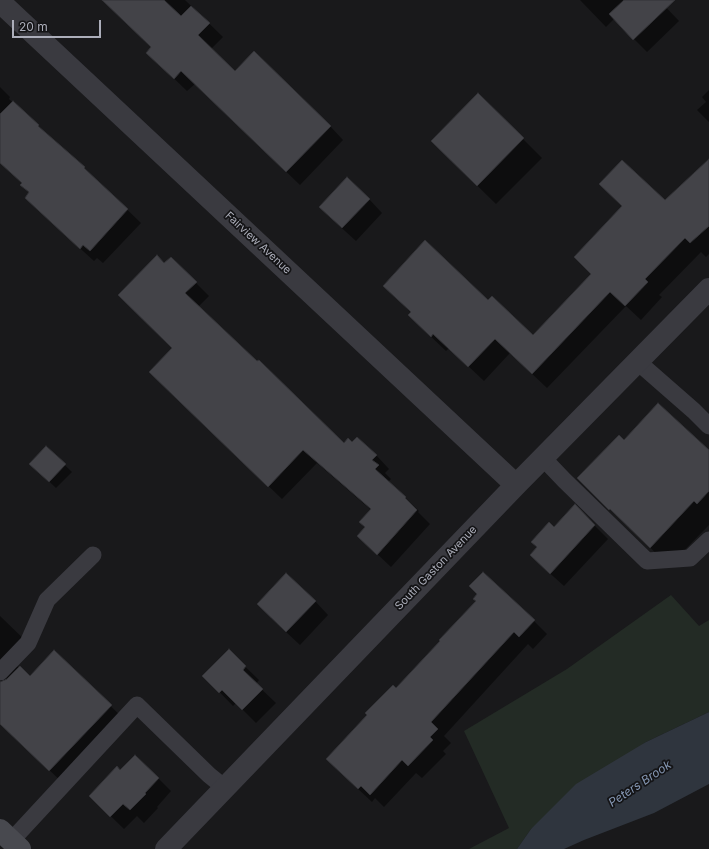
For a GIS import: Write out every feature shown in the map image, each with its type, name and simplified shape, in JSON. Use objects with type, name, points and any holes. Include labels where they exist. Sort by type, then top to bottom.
[{"type":"street","name":"Fairview Avenue","points":[[0,2],[516,485]]},
{"type":"street","name":"South Gaston Avenue","points":[[166,849],[516,485],[709,289]]},
{"type":"lane","points":[[638,362],[709,426]]},
{"type":"lane","points":[[543,458],[647,561],[690,558],[709,540]]},
{"type":"lane","points":[[0,672],[28,643],[47,600],[93,556]]},
{"type":"lane","points":[[10,840],[137,705],[209,775],[225,788]]},
{"type":"shaded area","points":[[671,595],[699,626],[709,620],[709,712],[646,742],[531,829],[517,849],[469,849],[509,828],[464,731],[567,669]]},
{"type":"water","name":"Peters Brook","points":[[709,712],[709,784],[654,813],[564,849],[517,849],[531,829],[576,784],[646,742]]},
{"type":"building","points":[[102,0],[164,0],[181,16],[191,6],[210,23],[198,35],[235,71],[254,51],[331,126],[286,172],[181,71],[174,79],[146,53],[151,47]]},
{"type":"building","points":[[624,0],[675,0],[633,40],[609,14]]},
{"type":"building","points":[[478,93],[524,138],[477,186],[431,141]]},
{"type":"building","points":[[13,101],[128,209],[90,251],[83,245],[80,249],[25,198],[29,192],[20,185],[22,183],[0,163],[0,114]]},
{"type":"building","points":[[709,159],[709,226],[690,243],[685,238],[645,279],[648,282],[625,306],[610,292],[532,374],[495,339],[468,367],[433,334],[431,337],[408,315],[411,312],[383,286],[425,240],[488,300],[492,296],[533,335],[591,274],[574,257],[622,206],[599,184],[622,160],[665,200]]},
{"type":"building","points":[[347,177],[370,199],[342,228],[319,207]]},
{"type":"building","points":[[157,255],[164,263],[171,257],[197,282],[185,293],[257,361],[259,360],[344,443],[348,438],[352,442],[357,437],[377,455],[372,460],[379,465],[375,469],[406,497],[405,498],[417,510],[377,555],[357,536],[365,527],[359,522],[371,509],[303,450],[268,487],[149,372],[172,348],[118,295]]},
{"type":"building","points":[[658,403],[709,450],[709,491],[697,504],[694,501],[650,548],[577,478],[619,435],[624,440]]},
{"type":"building","points":[[46,446],[66,464],[49,482],[29,464]]},
{"type":"building","points":[[575,504],[595,525],[550,574],[530,555],[537,547],[531,542],[549,522],[554,527]]},
{"type":"building","points":[[483,572],[535,620],[519,637],[514,632],[431,722],[438,729],[430,737],[433,740],[408,766],[402,760],[370,795],[361,786],[358,789],[326,759],[367,715],[365,713],[393,685],[396,688],[476,601],[473,599],[477,594],[469,586]]},
{"type":"building","points":[[286,573],[316,601],[286,632],[257,604]]},
{"type":"building","points":[[229,649],[246,666],[243,670],[263,689],[242,710],[222,690],[219,693],[202,676]]},
{"type":"building","points":[[54,650],[112,705],[49,771],[0,724],[0,682],[7,679],[20,666],[30,676]]},
{"type":"building","points":[[135,755],[159,778],[130,810],[123,804],[110,817],[89,796],[117,766],[120,770]]}]
